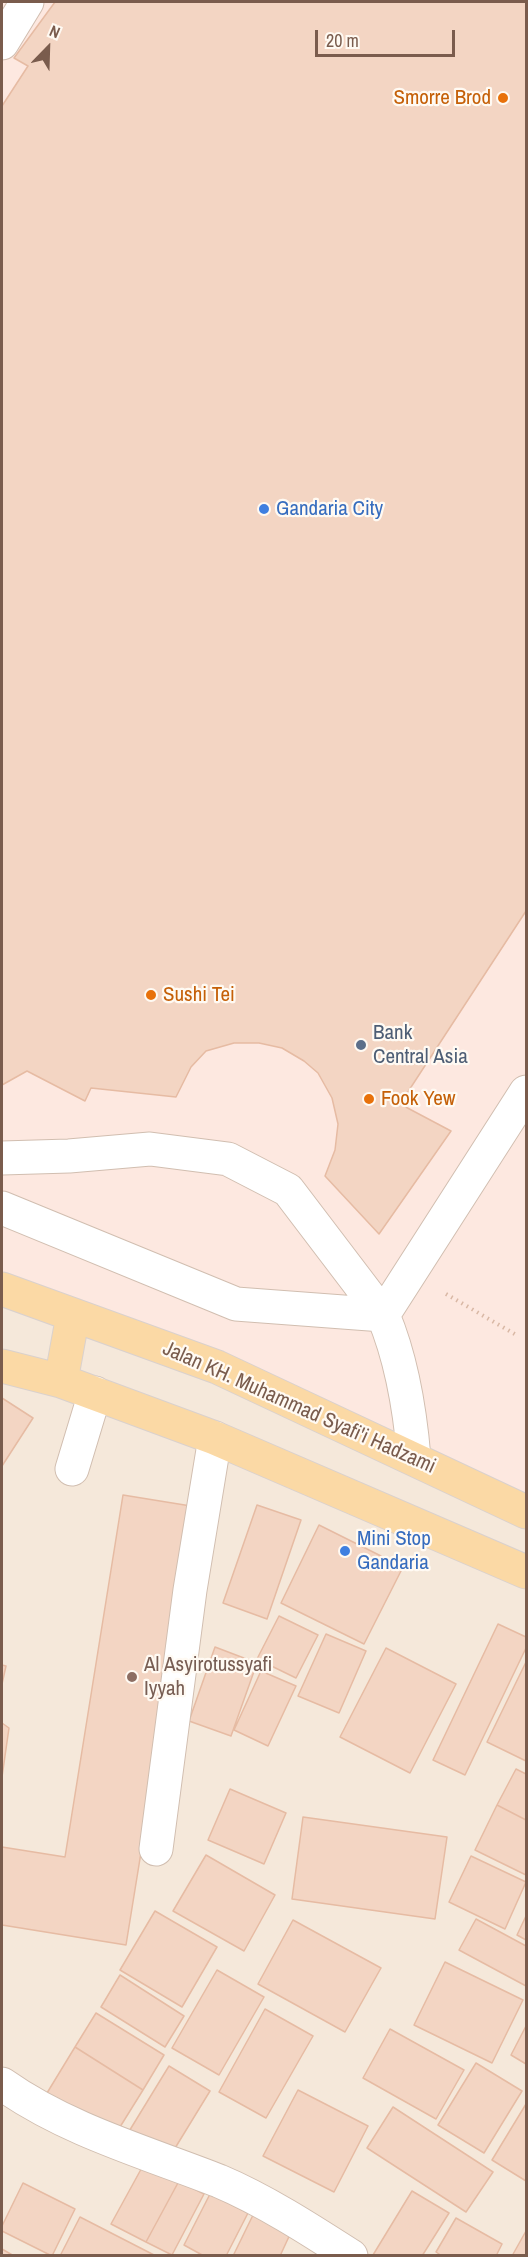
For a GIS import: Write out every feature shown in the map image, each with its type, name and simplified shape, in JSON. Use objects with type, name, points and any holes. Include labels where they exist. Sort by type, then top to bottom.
[{"type":"main road","name":"Jalan KH. Muhammad Syafi'i Hadzami","points":[[2,1289],[216,1367],[526,1512]]},
{"type":"main road","points":[[61,1381],[73,1315]]},
{"type":"main road","points":[[2,1366],[61,1381],[215,1438],[526,1572]]},
{"type":"street","points":[[2,43],[27,2]]},
{"type":"street","points":[[383,1315],[526,1092]]},
{"type":"street","points":[[2,1158],[69,1156],[150,1149],[228,1159],[288,1190],[383,1315],[391,1335],[410,1413],[414,1458]]},
{"type":"street","points":[[2,1208],[236,1304],[383,1315]]},
{"type":"street","points":[[72,1469],[95,1393]]},
{"type":"street","points":[[156,1849],[190,1590],[215,1438]]},
{"type":"street","points":[[2,2084],[28,2103],[106,2139],[221,2182],[297,2222],[351,2256]]},
{"type":"path","points":[[409,1273],[518,1336]]},
{"type":"shaded area","name":"Gandaria City","points":[[2,2],[526,2],[526,1511],[2,1288]]},
{"type":"shaded area","points":[[2,1288],[526,1511],[526,2255],[2,2255]]},
{"type":"building","name":"Gandaria City","points":[[55,2],[526,2],[526,911],[400,1104],[451,1131],[379,1234],[325,1176],[335,1150],[338,1124],[332,1098],[318,1073],[304,1061],[282,1048],[259,1043],[234,1043],[206,1051],[191,1067],[176,1097],[91,1088],[85,1101],[27,1071],[2,1085],[2,106],[28,66],[14,58]]},
{"type":"building","points":[[2,1398],[33,1418],[2,1466]]},
{"type":"building","name":"Al Asyirotussyafi Iyyah","points":[[123,1495],[197,1507],[126,1945],[2,1925],[2,1847],[65,1857]]},
{"type":"building","points":[[257,1505],[301,1520],[267,1619],[223,1603]]},
{"type":"building","points":[[319,1525],[403,1567],[364,1644],[281,1603]]},
{"type":"building","points":[[279,1616],[318,1635],[296,1678],[257,1659]]},
{"type":"building","points":[[498,1624],[526,1637],[526,1648],[465,1775],[433,1760]]},
{"type":"building","points":[[326,1634],[366,1651],[339,1713],[298,1696]]},
{"type":"building","points":[[215,1647],[257,1663],[231,1736],[189,1721]]},
{"type":"building","points":[[386,1648],[456,1684],[410,1773],[340,1737]]},
{"type":"building","points":[[526,1662],[526,1761],[487,1742]]},
{"type":"building","points":[[2,1665],[6,1666],[2,1684]]},
{"type":"building","points":[[261,1671],[296,1686],[268,1746],[234,1730]]},
{"type":"building","points":[[2,1723],[9,1728],[2,1777]]},
{"type":"building","points":[[516,1769],[526,1774],[526,1820],[497,1805]]},
{"type":"building","points":[[230,1789],[286,1813],[264,1864],[208,1840]]},
{"type":"building","points":[[497,1805],[526,1820],[526,1875],[475,1850]]},
{"type":"building","points":[[303,1817],[447,1837],[435,1919],[292,1899]]},
{"type":"building","points":[[206,1855],[275,1895],[244,1951],[173,1911]]},
{"type":"building","points":[[471,1856],[526,1882],[505,1929],[449,1902]]},
{"type":"building","points":[[155,1911],[217,1947],[182,2007],[120,1970]]},
{"type":"building","points":[[526,1916],[526,1940],[517,1935]]},
{"type":"building","points":[[476,1919],[526,1946],[526,1986],[459,1950]]},
{"type":"building","points":[[293,1920],[381,1968],[345,2032],[258,1984]]},
{"type":"building","points":[[445,1962],[523,2000],[492,2063],[414,2025]]},
{"type":"building","points":[[217,1970],[264,1997],[219,2075],[172,2048]]},
{"type":"building","points":[[120,1975],[184,2016],[165,2047],[101,2007]]},
{"type":"building","points":[[265,2009],[313,2036],[266,2118],[219,2092]]},
{"type":"building","points":[[96,2013],[164,2055],[143,2090],[75,2047]]},
{"type":"building","points":[[526,2026],[526,2064],[511,2055]]},
{"type":"building","points":[[390,2029],[464,2070],[436,2119],[363,2078]]},
{"type":"building","points":[[75,2047],[143,2090],[115,2135],[47,2093]]},
{"type":"building","points":[[476,2063],[522,2091],[484,2153],[438,2125]]},
{"type":"building","points":[[169,2066],[210,2091],[169,2158],[128,2133]]},
{"type":"building","points":[[298,2090],[368,2126],[334,2192],[263,2156]]},
{"type":"building","points":[[526,2104],[526,2181],[492,2160]]},
{"type":"building","points":[[393,2107],[493,2172],[466,2212],[367,2148]]},
{"type":"building","points":[[145,2162],[179,2181],[146,2242],[111,2224]]},
{"type":"building","points":[[179,2181],[204,2194],[172,2255],[146,2242]]},
{"type":"building","points":[[23,2183],[75,2209],[52,2256],[2,2231],[2,2226]]},
{"type":"building","points":[[412,2191],[449,2213],[422,2256],[373,2255]]},
{"type":"building","points":[[210,2194],[248,2213],[226,2256],[204,2256],[184,2245]]},
{"type":"building","points":[[255,2211],[292,2230],[280,2256],[233,2256]]},
{"type":"building","points":[[80,2217],[156,2256],[60,2256]]},
{"type":"building","points":[[456,2218],[502,2244],[496,2256],[442,2256],[436,2252]]},
{"type":"building","points":[[526,2231],[526,2256],[512,2256]]},
{"type":"building","points":[[2,2249],[14,2256],[2,2256]]},
{"type":"place","name":"Smorre Brod","points":[[503,98]]},
{"type":"place","name":"Gandaria City","points":[[264,509]]},
{"type":"place","name":"Sushi Tei","points":[[151,995]]},
{"type":"place","name":"Bank Central Asia","points":[[361,1045]]},
{"type":"place","name":"Fook Yew","points":[[369,1099]]},
{"type":"place","name":"Mini Stop Gandaria","points":[[345,1551]]},
{"type":"place","name":"Al Asyirotussyafi Iyyah","points":[[132,1677]]}]
